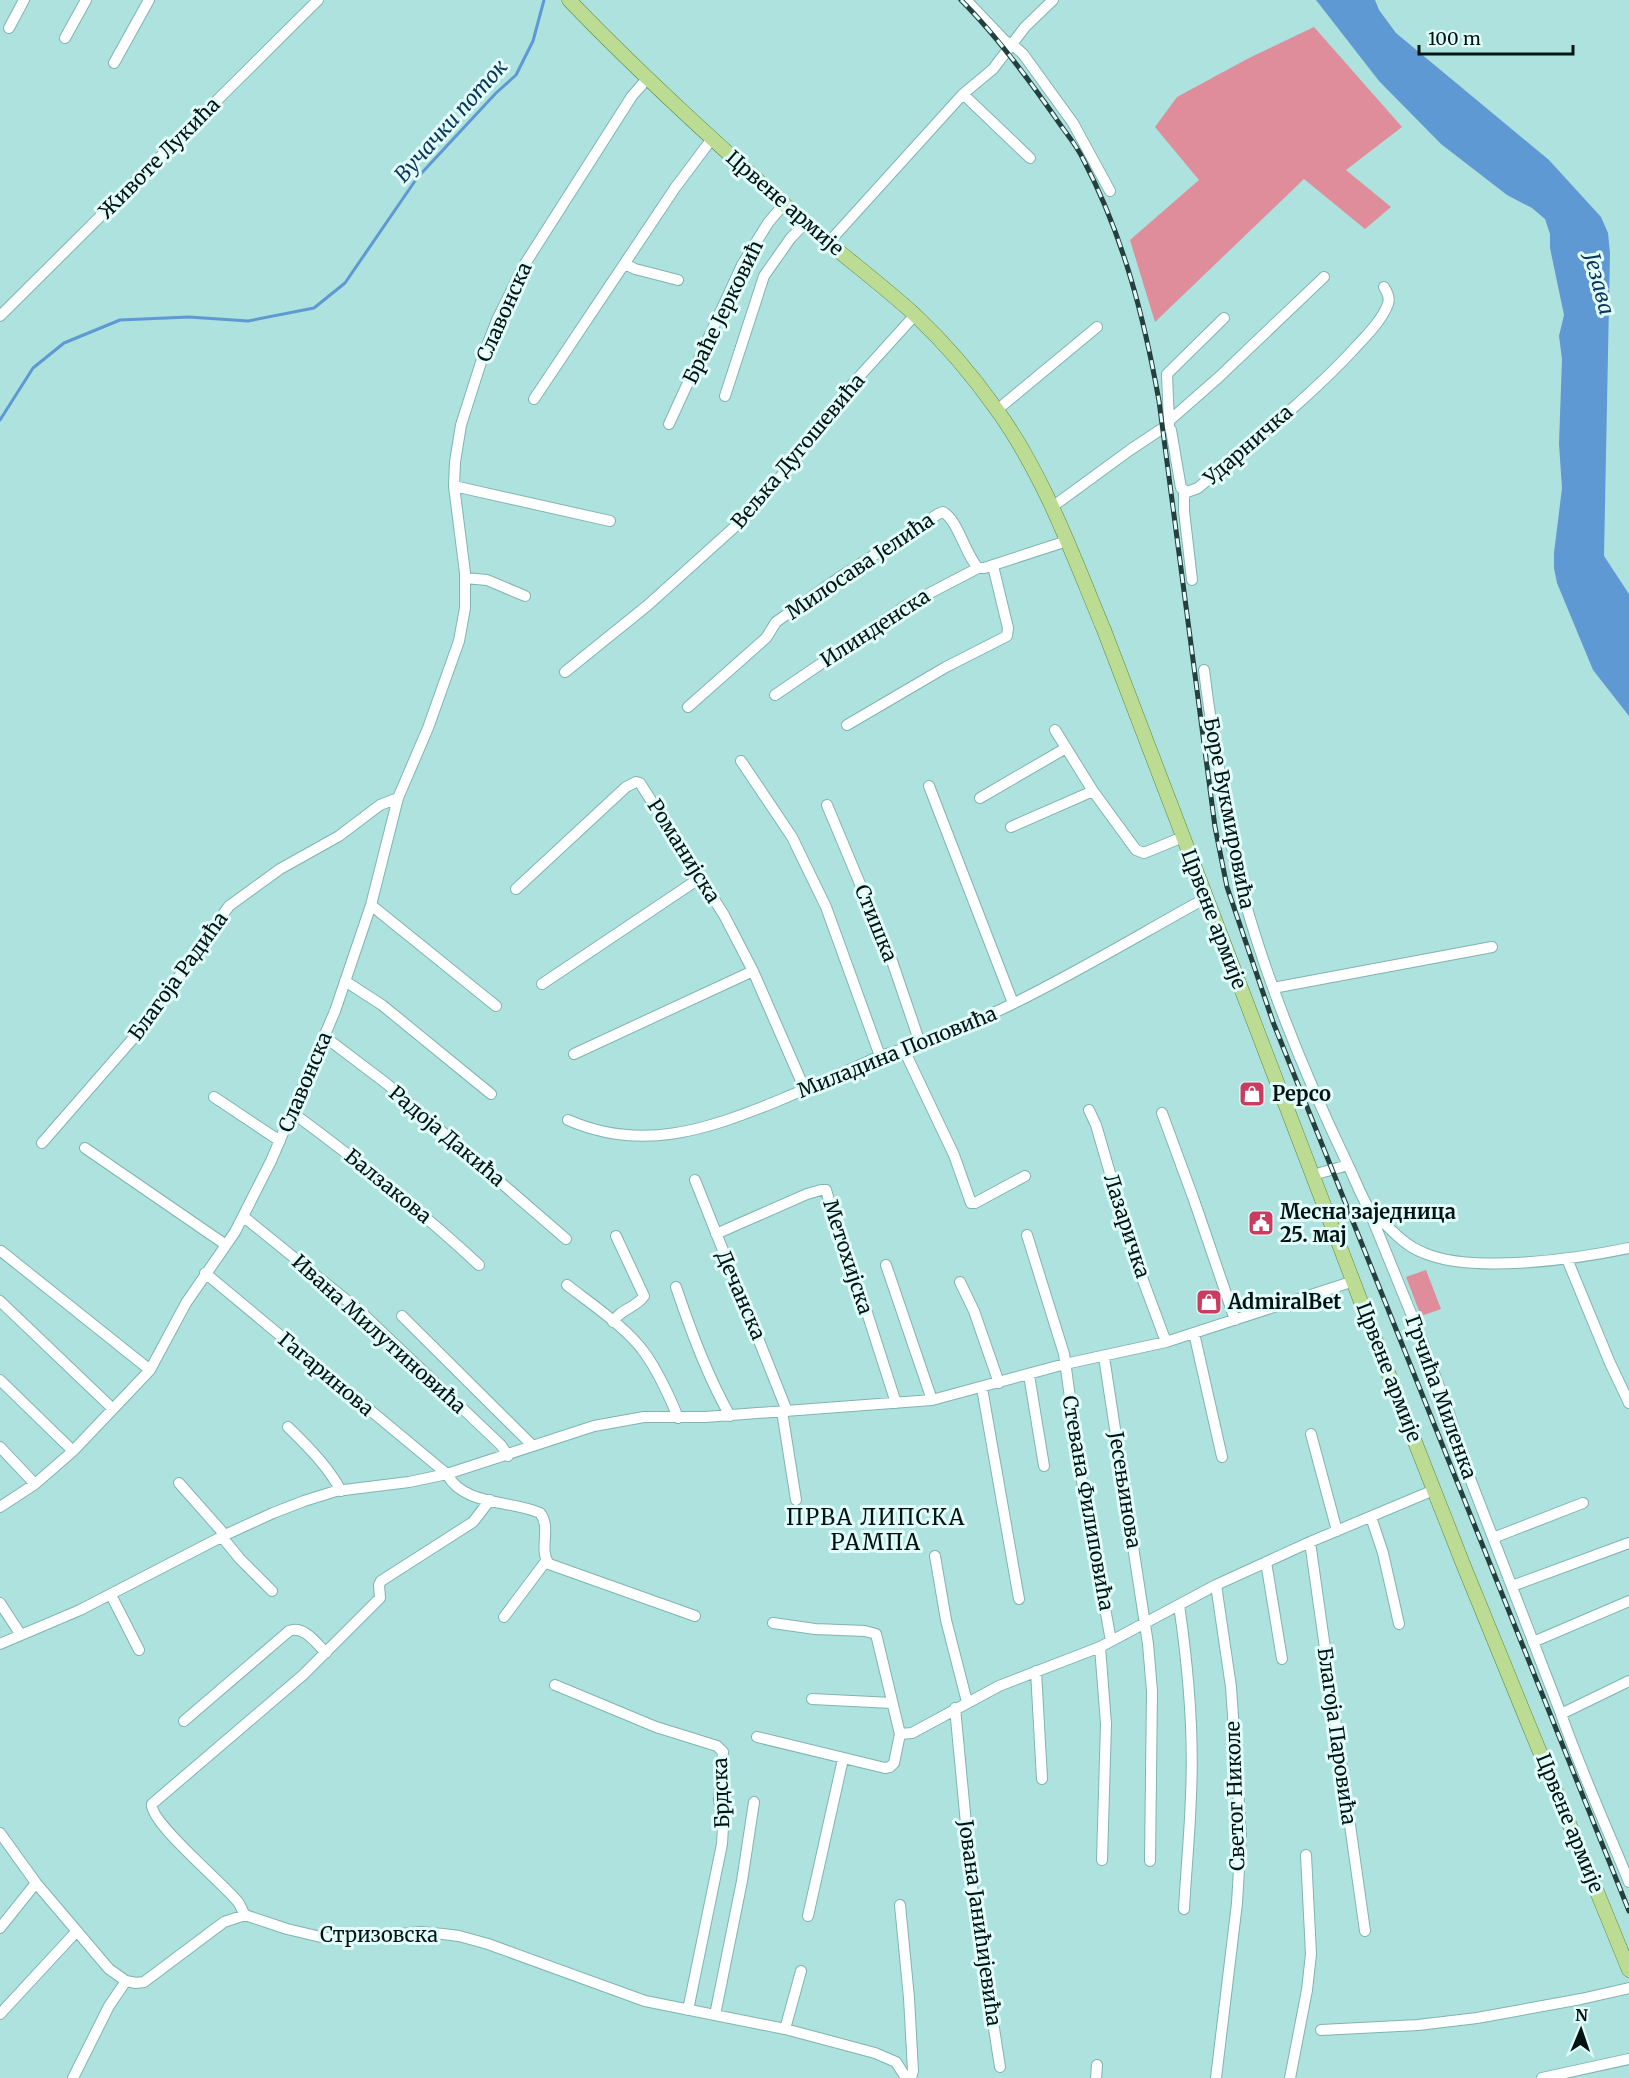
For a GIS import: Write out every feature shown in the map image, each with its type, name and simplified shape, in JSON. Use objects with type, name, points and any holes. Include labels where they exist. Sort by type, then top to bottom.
[{"type":"main road","name":"Црвене армије","points":[[572,1],[647,79],[711,140],[915,315],[964,367],[997,410],[1030,464],[1067,541],[1434,1490],[1629,1970]]},
{"type":"street","points":[[9,28],[24,0]]},
{"type":"street","points":[[65,38],[86,0]]},
{"type":"street","points":[[114,63],[149,0]]},
{"type":"street","name":"Животе Лукића","points":[[0,316],[318,0]]},
{"type":"street","points":[[966,0],[1005,41],[1023,54],[1073,123],[1110,191]]},
{"type":"street","points":[[829,242],[963,94],[993,69],[1025,27],[1053,0]]},
{"type":"street","name":"Славонска","points":[[0,1507],[35,1484],[73,1451],[150,1370],[186,1303],[244,1217],[293,1113],[325,1037],[371,905],[398,798],[428,728],[459,641],[465,608],[465,578],[454,486],[456,446],[483,356],[510,292],[544,231],[632,96],[647,79]]},
{"type":"street","points":[[963,94],[1030,158]]},
{"type":"street","points":[[534,399],[675,188],[711,140]]},
{"type":"street","name":"Браће Јерковић","points":[[669,424],[742,265],[768,223],[784,204]]},
{"type":"street","points":[[725,396],[764,276],[790,239],[805,223]]},
{"type":"street","points":[[625,264],[635,269],[678,280]]},
{"type":"street","points":[[1052,507],[1169,424],[1324,277]]},
{"type":"street","name":"Ударничка","points":[[1169,424],[1180,484],[1184,491],[1191,492],[1312,390],[1344,360],[1371,330],[1388,304],[1388,293],[1384,287]]},
{"type":"street","name":"Вељка Дугошевића","points":[[565,672],[648,605],[749,514],[794,461],[848,389],[915,315]]},
{"type":"street","points":[[1169,424],[1167,375],[1224,318]]},
{"type":"street","points":[[997,410],[1096,327]]},
{"type":"street","points":[[454,486],[610,521]]},
{"type":"street","points":[[1184,491],[1192,580]]},
{"type":"street","name":"Милосава Јелића","points":[[688,707],[766,638],[776,622],[843,575],[938,514],[943,513],[950,518],[972,561],[978,568]]},
{"type":"street","points":[[978,568],[993,566],[1067,541]]},
{"type":"street","points":[[847,725],[946,667],[1007,636],[1008,628],[993,566]]},
{"type":"street","name":"Илинденска","points":[[775,694],[907,605],[978,568]]},
{"type":"street","points":[[465,578],[487,580],[525,596]]},
{"type":"street","name":"Боре Вукмировића","points":[[1204,670],[1214,743],[1237,870],[1255,934],[1312,1090],[1348,1165]]},
{"type":"street","points":[[1055,730],[1093,791],[1140,853],[1183,837]]},
{"type":"street","points":[[981,798],[1066,748]]},
{"type":"street","points":[[741,761],[792,837],[817,887],[880,1056]]},
{"type":"street","name":"Романијска","points":[[516,889],[626,788],[636,782],[640,783],[724,915],[753,971],[805,1089]]},
{"type":"street","points":[[929,786],[1013,1004]]},
{"type":"street","points":[[1011,827],[1093,791]]},
{"type":"street","name":"Благоја Радића","points":[[42,1143],[144,1026],[229,906],[279,869],[339,836],[380,805],[398,798]]},
{"type":"street","name":"Стишка","points":[[827,805],[891,958],[920,1043]]},
{"type":"street","points":[[542,984],[700,878]]},
{"type":"street","name":"Миладина Поповића","points":[[568,1120],[591,1130],[646,1136],[707,1128],[880,1056],[904,1050],[957,1030],[1013,1004],[1206,898]]},
{"type":"street","points":[[371,905],[496,1006]]},
{"type":"street","points":[[1273,988],[1492,947]]},
{"type":"street","points":[[574,1054],[753,971]]},
{"type":"street","points":[[345,981],[382,1005],[491,1094]]},
{"type":"street","name":"Радоја Дакића","points":[[325,1037],[396,1091],[566,1239]]},
{"type":"street","points":[[904,1050],[954,1155],[971,1203],[1025,1176]]},
{"type":"street","points":[[214,1097],[280,1141]]},
{"type":"street","name":"Лазаричка","points":[[1089,1110],[1096,1125],[1134,1257],[1166,1342]]},
{"type":"street","name":"Балзакова","points":[[293,1113],[387,1184],[480,1265]]},
{"type":"street","points":[[1162,1113],[1235,1320]]},
{"type":"street","points":[[85,1148],[226,1245]]},
{"type":"street","points":[[1313,1175],[1348,1165]]},
{"type":"street","name":"Грчића Миленка","points":[[1348,1165],[1368,1208],[1434,1373],[1466,1468],[1579,1766],[1629,1882]]},
{"type":"street","name":"Дечанска","points":[[695,1180],[759,1336],[785,1411],[796,1500]]},
{"type":"street","name":"Метохијска","points":[[716,1234],[807,1194],[826,1190],[845,1255],[862,1297],[896,1403]]},
{"type":"street","points":[[1368,1208],[1412,1247],[1441,1259],[1460,1263],[1567,1259],[1629,1248]]},
{"type":"street","name":"Ивана Милутиновића","points":[[244,1217],[361,1312],[501,1445],[508,1456]]},
{"type":"street","name":"Стевана Филиповића","points":[[1028,1235],[1064,1354],[1080,1470],[1111,1641]]},
{"type":"street","points":[[614,1322],[617,1315],[640,1302],[644,1296],[616,1236]]},
{"type":"street","points":[[1,1251],[150,1370]]},
{"type":"street","points":[[1567,1259],[1629,1403]]},
{"type":"street","points":[[886,1265],[932,1400]]},
{"type":"street","name":"Гагаринова","points":[[205,1273],[447,1474],[457,1488],[472,1495],[534,1511],[543,1516],[546,1561]]},
{"type":"street","points":[[0,1644],[111,1595],[224,1536],[304,1501],[341,1491],[410,1482],[447,1474],[508,1456],[594,1426],[644,1417],[730,1416],[932,1400],[1065,1364],[1166,1342],[1354,1281]]},
{"type":"street","points":[[960,1282],[974,1311],[999,1383]]},
{"type":"street","points":[[567,1285],[614,1322],[644,1351],[674,1406],[678,1418]]},
{"type":"street","points":[[676,1287],[717,1393],[730,1416]]},
{"type":"street","points":[[0,1301],[113,1409]]},
{"type":"street","points":[[402,1316],[534,1446]]},
{"type":"street","points":[[1194,1333],[1222,1457]]},
{"type":"street","name":"Јесењинова","points":[[1104,1357],[1146,1623],[1152,1690],[1150,1860]]},
{"type":"street","points":[[1029,1375],[1044,1466]]},
{"type":"street","points":[[0,1380],[73,1451]]},
{"type":"street","points":[[982,1388],[1019,1599]]},
{"type":"street","points":[[288,1427],[312,1451],[334,1478],[341,1491]]},
{"type":"street","points":[[1311,1434],[1337,1531]]},
{"type":"street","points":[[0,1447],[35,1484]]},
{"type":"street","points":[[179,1483],[224,1536],[240,1559],[272,1591]]},
{"type":"street","points":[[900,1734],[912,1733],[967,1702],[1036,1671],[1101,1647],[1216,1585],[1310,1542],[1434,1490]]},
{"type":"street","points":[[0,1833],[36,1883],[76,1932],[109,1969],[126,1981],[144,1982],[224,1923],[245,1915],[230,1894],[153,1813],[151,1806],[243,1728],[326,1653],[379,1600],[381,1581],[473,1522],[490,1500]]},
{"type":"street","points":[[1493,1538],[1583,1503]]},
{"type":"street","points":[[1371,1516],[1383,1553],[1399,1624]]},
{"type":"street","name":"Благоја Паровића","points":[[1310,1542],[1365,1931]]},
{"type":"street","points":[[1512,1586],[1629,1543]]},
{"type":"street","points":[[935,1556],[946,1620],[967,1702]]},
{"type":"street","points":[[504,1617],[546,1561],[695,1616]]},
{"type":"street","points":[[1266,1562],[1282,1659]]},
{"type":"street","name":"Светог Николе","points":[[1216,1585],[1231,1687],[1241,1835],[1237,1903],[1216,2078]]},
{"type":"street","points":[[111,1595],[139,1650]]},
{"type":"street","points":[[1533,1642],[1629,1601]]},
{"type":"street","points":[[0,1603],[21,1635]]},
{"type":"street","points":[[1179,1605],[1191,1731],[1191,1792],[1184,1909]]},
{"type":"street","points":[[757,1737],[885,1768],[894,1763],[900,1734],[876,1634],[865,1631],[815,1629],[773,1623]]},
{"type":"street","points":[[183,1721],[289,1631],[294,1629],[304,1632],[326,1653]]},
{"type":"street","points":[[1101,1647],[1106,1724],[1101,1860]]},
{"type":"street","points":[[1036,1671],[1042,1779]]},
{"type":"street","points":[[1561,1714],[1629,1681]]},
{"type":"street","name":"Брдска","points":[[555,1685],[656,1728],[717,1746],[723,1752],[719,1800],[723,1827],[722,1844],[688,2010]]},
{"type":"street","points":[[812,1699],[892,1702]]},
{"type":"street","name":"Јована Јанићијевића","points":[[955,1708],[974,1908],[1000,2067]]},
{"type":"street","points":[[808,1916],[843,1759]]},
{"type":"street","points":[[715,2015],[742,1881],[754,1802]]},
{"type":"street","points":[[1290,2078],[1307,1990],[1311,1954],[1306,1855]]},
{"type":"street","points":[[0,1928],[36,1883]]},
{"type":"street","points":[[900,1905],[909,1998],[913,2071],[911,2078]]},
{"type":"street","name":"Стризовска","points":[[245,1915],[287,1929],[325,1938],[348,1939],[421,1932],[459,1936],[488,1944],[645,2001],[785,2029],[889,2058],[900,2066],[906,2078]]},
{"type":"street","points":[[0,2014],[76,1932]]},
{"type":"street","points":[[785,2029],[801,1971]]},
{"type":"street","points":[[73,2078],[109,2006],[126,1981]]},
{"type":"street","points":[[1321,2030],[1418,2025],[1477,2018],[1629,1988]]},
{"type":"street","points":[[1542,2078],[1629,2059]]},
{"type":"street","points":[[1096,2078],[1097,2065]]},
{"type":"shaded area","points":[[1314,27],[1402,127],[1346,170],[1391,207],[1365,229],[1304,179],[1155,322],[1130,240],[1199,180],[1155,127],[1177,97],[1249,58]]},
{"type":"shaded area","points":[[1426,1270],[1441,1309],[1421,1316],[1406,1277]]},
{"type":"water","name":"Језава","points":[[1316,0],[1375,0],[1379,10],[1396,33],[1549,160],[1601,217],[1608,233],[1610,253],[1604,556],[1629,594],[1629,716],[1593,670],[1557,583],[1554,568],[1562,488],[1559,444],[1562,359],[1559,336],[1564,315],[1550,248],[1550,234],[1545,219],[1532,208],[1507,195],[1441,144],[1379,81]]},
{"type":"waterway","name":"Вучачки поток","points":[[0,420],[33,368],[64,343],[120,320],[189,317],[248,321],[314,308],[345,283],[417,178],[496,93],[516,75],[533,41],[544,0]]},
{"type":"railway","points":[[961,0],[1011,57],[1077,148],[1110,217],[1121,247],[1139,308],[1159,401],[1215,827],[1227,887],[1273,1022],[1629,1911]]},
{"type":"place","name":"Pepco","points":[[1252,1094]]},
{"type":"place","name":"Месна заједница 25. мај","points":[[1261,1223]]},
{"type":"place","name":"AdmiralBet","points":[[1209,1302]]},
{"type":"district","name":"ПРВА ЛИПСКА РАМПА","points":[[876,1530]]}]
